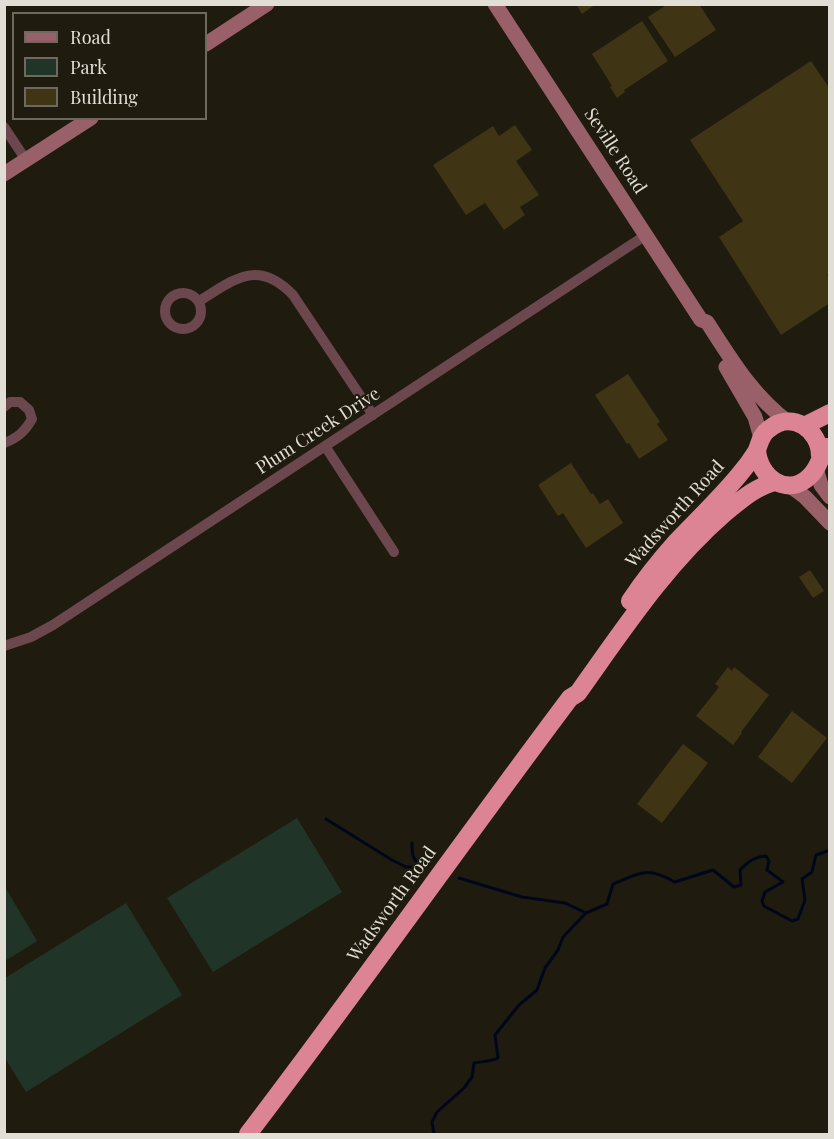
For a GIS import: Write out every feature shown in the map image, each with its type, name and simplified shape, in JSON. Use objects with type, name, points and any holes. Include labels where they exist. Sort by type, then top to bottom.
[{"type":"highway","name":"Wadsworth Road","points":[[570,698],[570,690],[644,580],[674,544],[726,490],[769,428],[782,422],[796,424],[830,413]]},
{"type":"highway","points":[[796,424],[810,430],[818,442],[822,456]]},
{"type":"highway","points":[[759,444],[761,469],[782,483]]},
{"type":"highway","name":"Wadsworth Road","points":[[248,1134],[570,698],[578,693],[646,598],[684,553],[744,497],[759,488],[802,482],[822,456]]},
{"type":"street","points":[[207,43],[267,4]]},
{"type":"street","name":"Seville Road","points":[[495,4],[701,320],[702,327],[755,417],[759,444]]},
{"type":"street","points":[[4,174],[88,120]]},
{"type":"street","points":[[4,127],[26,160]]},
{"type":"street","name":"Plum Creek Drive","points":[[4,646],[31,637],[53,626],[646,235]]},
{"type":"street","points":[[199,301],[240,276],[264,276],[284,286],[293,295],[373,415]]},
{"type":"street","name":"Seville Road","points":[[701,320],[707,322],[754,391],[767,405],[796,424]]},
{"type":"street","points":[[4,407],[10,402],[20,402],[29,410],[32,419],[25,431],[15,439],[4,443]]},
{"type":"street","points":[[325,446],[394,552]]},
{"type":"street","points":[[822,456],[821,485],[830,497]]},
{"type":"street","points":[[782,483],[805,497],[830,523]]},
{"type":"green space","points":[[297,818],[342,892],[213,972],[167,898]]},
{"type":"green space","points":[[5,887],[37,941],[4,961]]},
{"type":"green space","points":[[126,903],[182,995],[26,1092],[5,1058],[5,978]]},
{"type":"building","points":[[576,4],[596,4],[582,14]]},
{"type":"building","points":[[668,4],[699,4],[716,30],[675,57],[648,17]]},
{"type":"building","points":[[642,21],[668,61],[624,90],[625,92],[617,98],[592,54]]},
{"type":"building","points":[[811,61],[830,89],[830,273],[827,275],[830,279],[830,303],[781,335],[719,237],[743,221],[690,140]]},
{"type":"building","points":[[515,125],[532,150],[516,161],[539,195],[520,207],[525,215],[504,230],[485,203],[466,215],[433,165],[493,126],[499,136]]},
{"type":"building","points":[[628,374],[660,422],[657,424],[668,440],[639,459],[595,395]]},
{"type":"building","points":[[571,463],[591,494],[593,493],[600,504],[608,499],[623,523],[586,548],[563,513],[558,516],[538,485]]},
{"type":"building","points":[[810,570],[824,591],[813,598],[799,577]]},
{"type":"building","points":[[728,667],[732,671],[734,667],[769,695],[733,745],[696,716],[719,687],[715,684]]},
{"type":"building","points":[[792,711],[827,738],[792,783],[758,757]]},
{"type":"building","points":[[683,744],[708,763],[662,823],[637,804]]},
{"type":"waterway","points":[[326,819],[392,860],[406,867],[421,867]]},
{"type":"waterway","points":[[412,843],[413,856],[420,865]]},
{"type":"waterway","points":[[434,1134],[432,1122],[437,1112],[464,1088],[472,1077],[474,1063],[498,1058],[495,1035],[519,1005],[537,990],[545,968],[558,950],[563,937],[586,913],[607,904],[613,884],[644,873],[657,874],[675,882],[713,870],[734,887],[741,885],[740,870],[743,867],[755,858],[766,856],[769,861],[767,870],[783,882],[765,892],[762,901],[764,906],[792,921],[798,919],[805,900],[802,879],[812,872],[816,855],[830,850]]},
{"type":"waterway","points":[[459,878],[522,897],[565,903],[586,913]]}]
